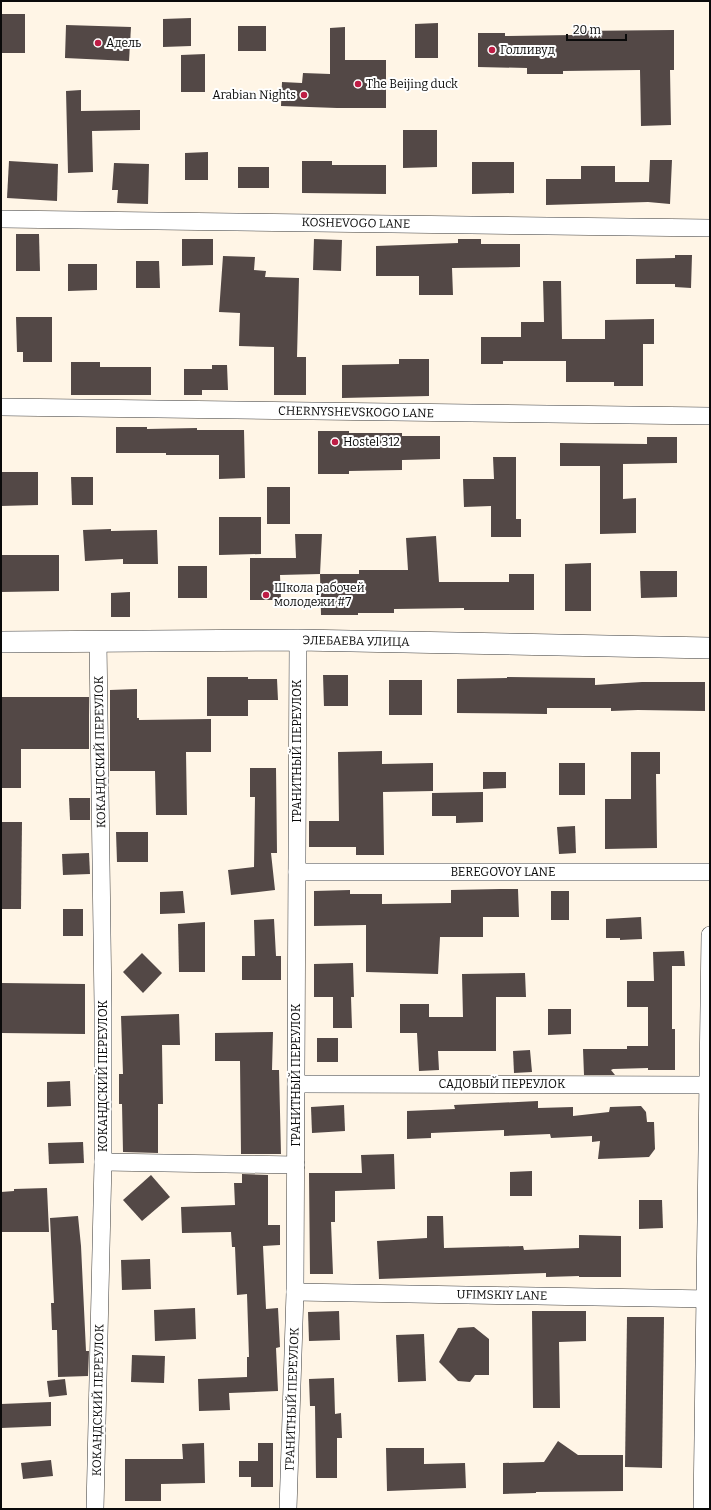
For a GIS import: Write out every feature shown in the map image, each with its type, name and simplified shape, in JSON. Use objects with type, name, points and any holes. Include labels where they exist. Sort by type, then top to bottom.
[{"type":"street","name":"KOSHEVOGO LANE","points":[[1,218],[710,228]]},
{"type":"street","name":"CHERNYSHEVSKOGO LANE","points":[[1,407],[710,416]]},
{"type":"street","name":"ЭЛЕБАЕВА УЛИЦА","points":[[1,642],[298,640],[710,648]]},
{"type":"street","name":"ГРАНИТНЫЙ ПЕРЕУЛОК","points":[[288,1509],[295,1292],[298,640]]},
{"type":"street","name":"КОКАНДСКИЙ ПЕРЕУЛОК","points":[[95,1509],[103,1162],[103,1007],[98,642]]},
{"type":"street","name":"BEREGOVOY LANE","points":[[297,872],[710,872]]},
{"type":"street","points":[[702,1509],[707,1299],[710,935]]},
{"type":"street","name":"САДОВЫЙ ПЕРЕУЛОК","points":[[296,1084],[708,1085]]},
{"type":"street","points":[[103,1162],[296,1166]]},
{"type":"street","name":"UFIMSKIY LANE","points":[[295,1292],[707,1299]]},
{"type":"building","points":[[1,14],[25,14],[25,53],[1,53]]},
{"type":"building","points":[[191,18],[191,46],[163,47],[163,19]]},
{"type":"building","points":[[438,23],[438,58],[415,58],[415,24]]},
{"type":"building","name":"Адель","points":[[66,25],[131,27],[129,61],[65,58]]},
{"type":"building","points":[[238,26],[266,26],[266,51],[238,51]]},
{"type":"building","name":"The Beijing duck","points":[[345,27],[345,60],[386,60],[386,108],[281,106],[282,82],[302,83],[303,73],[330,74],[330,28]]},
{"type":"building","points":[[674,30],[674,70],[670,70],[671,125],[641,126],[640,70],[563,71],[563,74],[527,74],[527,68],[478,67],[478,33],[505,33],[505,36],[573,35],[573,31]]},
{"type":"building","points":[[205,54],[205,92],[181,92],[181,55]]},
{"type":"building","points":[[81,90],[81,111],[140,110],[140,130],[92,131],[93,172],[68,173],[66,91]]},
{"type":"building","points":[[403,130],[437,130],[437,167],[403,168]]},
{"type":"building","points":[[208,152],[208,180],[185,180],[185,153]]},
{"type":"building","points":[[650,160],[672,160],[670,204],[648,202],[546,205],[546,179],[581,179],[581,166],[615,166],[615,182],[649,182]]},
{"type":"building","points":[[9,161],[58,164],[57,201],[7,198]]},
{"type":"building","points":[[302,161],[332,161],[332,165],[386,165],[386,194],[302,193]]},
{"type":"building","points":[[472,162],[514,162],[514,193],[472,194]]},
{"type":"building","points":[[114,163],[149,164],[148,204],[117,203],[118,190],[112,190]]},
{"type":"building","points":[[238,167],[269,167],[269,188],[238,188]]},
{"type":"building","points":[[16,234],[39,234],[40,271],[16,271]]},
{"type":"building","points":[[182,239],[213,239],[213,265],[182,266]]},
{"type":"building","points":[[314,239],[342,240],[341,271],[313,270]]},
{"type":"building","points":[[458,239],[481,239],[481,244],[520,244],[520,267],[452,268],[453,295],[419,295],[419,276],[376,276],[376,246],[458,243]]},
{"type":"building","points":[[675,255],[692,255],[691,288],[675,287],[675,284],[636,284],[636,259],[675,258]]},
{"type":"building","points":[[223,256],[255,257],[254,270],[266,271],[265,277],[299,278],[297,357],[306,357],[306,395],[274,395],[274,347],[239,346],[240,313],[219,312]]},
{"type":"building","points":[[136,261],[159,261],[160,288],[136,288]]},
{"type":"building","points":[[68,264],[97,264],[97,290],[68,291]]},
{"type":"building","points":[[543,281],[561,281],[562,339],[605,339],[605,320],[654,319],[654,344],[643,344],[643,386],[614,386],[614,382],[566,382],[566,361],[503,361],[503,364],[481,364],[481,337],[521,337],[521,322],[544,322]]},
{"type":"building","points":[[16,317],[52,317],[52,362],[23,362],[23,352],[17,352]]},
{"type":"building","points":[[399,359],[429,359],[429,396],[342,398],[342,365],[399,364]]},
{"type":"building","points":[[71,362],[100,362],[100,367],[151,367],[151,395],[71,395]]},
{"type":"building","points":[[212,365],[227,365],[228,390],[202,390],[202,395],[184,395],[184,369],[212,369]]},
{"type":"building","points":[[116,427],[147,427],[147,429],[197,428],[197,430],[244,430],[245,478],[219,479],[219,455],[116,453]]},
{"type":"building","points":[[318,431],[349,431],[349,433],[402,433],[402,436],[440,436],[440,459],[402,460],[402,470],[349,471],[349,474],[318,474]]},
{"type":"building","points":[[647,437],[677,437],[677,463],[623,464],[623,499],[636,498],[636,533],[600,534],[600,466],[560,466],[560,443],[647,444]]},
{"type":"building","points":[[493,457],[516,457],[516,519],[521,519],[521,537],[491,537],[491,506],[464,507],[463,479],[494,479]]},
{"type":"building","points":[[1,472],[38,472],[38,505],[1,506]]},
{"type":"building","points":[[71,477],[93,477],[93,505],[72,505]]},
{"type":"building","points":[[267,487],[290,487],[290,524],[267,524]]},
{"type":"building","points":[[219,517],[261,517],[261,554],[219,555]]},
{"type":"building","points":[[111,529],[111,531],[157,530],[158,564],[123,564],[123,559],[85,561],[83,530]]},
{"type":"building","points":[[295,534],[322,534],[320,574],[280,575],[281,600],[250,600],[250,558],[296,558]]},
{"type":"building","points":[[436,536],[439,582],[509,582],[509,574],[534,574],[534,610],[464,610],[464,608],[394,609],[394,613],[321,615],[320,574],[359,574],[359,570],[408,570],[406,538]]},
{"type":"building","points":[[1,555],[59,555],[59,591],[1,592]]},
{"type":"building","points":[[591,563],[591,611],[565,611],[565,564]]},
{"type":"building","points":[[178,566],[207,566],[207,598],[178,598]]},
{"type":"building","points":[[640,571],[677,571],[677,597],[641,598]]},
{"type":"building","points":[[130,592],[130,617],[111,617],[111,593]]},
{"type":"building","points":[[323,675],[348,675],[348,706],[324,706]]},
{"type":"building","points":[[207,677],[277,679],[278,700],[248,700],[248,716],[207,716]]},
{"type":"building","points":[[507,677],[595,678],[595,685],[642,682],[705,682],[705,711],[611,711],[611,708],[547,708],[547,714],[457,713],[457,679]]},
{"type":"building","points":[[389,680],[422,680],[422,715],[389,715]]},
{"type":"building","points":[[137,689],[137,718],[139,718],[139,720],[211,719],[211,752],[186,752],[187,815],[156,815],[155,771],[110,771],[110,690]]},
{"type":"building","points":[[1,697],[89,697],[89,749],[21,749],[21,788],[1,788]]},
{"type":"building","points":[[382,751],[382,764],[433,763],[433,791],[383,792],[384,855],[356,855],[356,847],[309,847],[309,821],[339,821],[338,752]]},
{"type":"building","points":[[631,752],[660,752],[660,774],[656,774],[657,848],[605,849],[605,799],[631,799]]},
{"type":"building","points":[[559,763],[585,763],[585,795],[559,795]]},
{"type":"building","points":[[250,768],[276,768],[277,853],[271,853],[275,890],[231,895],[228,870],[254,867],[255,797],[250,797]]},
{"type":"building","points":[[483,772],[506,772],[506,788],[483,789]]},
{"type":"building","points":[[483,792],[483,822],[456,823],[456,816],[432,816],[432,793]]},
{"type":"building","points":[[69,798],[90,798],[90,820],[70,820]]},
{"type":"building","points":[[1,822],[22,822],[21,909],[1,909]]},
{"type":"building","points":[[575,826],[576,853],[559,854],[557,827]]},
{"type":"building","points":[[116,832],[148,832],[148,862],[117,862]]},
{"type":"building","points":[[89,853],[90,874],[63,875],[62,854]]},
{"type":"building","points":[[518,889],[519,917],[483,917],[483,937],[440,937],[438,974],[366,972],[366,925],[314,926],[314,891],[350,890],[350,894],[382,894],[382,904],[451,903],[451,890]]},
{"type":"building","points":[[183,891],[185,913],[160,914],[160,892]]},
{"type":"building","points":[[551,891],[569,891],[569,920],[551,920]]},
{"type":"building","points":[[63,909],[83,909],[83,936],[63,936]]},
{"type":"building","points":[[641,917],[642,939],[620,940],[620,938],[606,938],[606,919]]},
{"type":"building","points":[[274,919],[276,956],[281,956],[281,980],[242,980],[242,956],[255,956],[254,920]]},
{"type":"building","points":[[205,922],[205,972],[179,972],[178,924]]},
{"type":"building","points":[[684,951],[685,966],[672,966],[672,1029],[675,1029],[675,1070],[648,1070],[648,1068],[613,1069],[611,1070],[615,1075],[584,1075],[583,1049],[627,1049],[627,1046],[648,1046],[648,1007],[627,1007],[627,981],[654,981],[653,952]]},
{"type":"building","points":[[142,953],[162,973],[143,993],[123,972]]},
{"type":"building","points":[[353,963],[354,997],[351,997],[352,1028],[333,1028],[333,997],[314,997],[314,964]]},
{"type":"building","points":[[525,973],[526,997],[496,997],[496,1051],[438,1051],[439,1070],[419,1071],[417,1033],[400,1033],[400,1004],[429,1004],[429,1017],[463,1017],[462,974]]},
{"type":"building","points":[[1,983],[85,984],[85,1034],[1,1033]]},
{"type":"building","points":[[548,1009],[571,1009],[571,1034],[548,1035]]},
{"type":"building","points":[[179,1014],[180,1045],[162,1045],[163,1104],[158,1104],[158,1153],[123,1152],[122,1104],[119,1104],[119,1074],[123,1074],[121,1016]]},
{"type":"building","points":[[273,1032],[272,1070],[279,1070],[281,1154],[241,1154],[240,1061],[215,1061],[215,1033]]},
{"type":"building","points":[[317,1038],[338,1038],[338,1062],[317,1062]]},
{"type":"building","points":[[530,1050],[532,1072],[514,1073],[513,1051]]},
{"type":"building","points":[[70,1081],[71,1106],[47,1107],[47,1082]]},
{"type":"building","points":[[538,1101],[538,1108],[573,1107],[573,1116],[609,1112],[610,1107],[641,1106],[646,1112],[647,1122],[654,1122],[655,1149],[649,1157],[598,1159],[600,1141],[592,1142],[592,1136],[551,1138],[550,1134],[504,1136],[504,1130],[431,1133],[431,1138],[407,1139],[407,1111],[455,1109],[454,1105]]},
{"type":"building","points":[[344,1105],[345,1131],[312,1133],[311,1107]]},
{"type":"building","points":[[83,1142],[84,1163],[49,1164],[48,1143]]},
{"type":"building","points":[[394,1154],[395,1189],[335,1191],[335,1222],[331,1222],[333,1274],[310,1274],[309,1173],[362,1173],[361,1155]]},
{"type":"building","points":[[532,1171],[532,1196],[510,1196],[510,1172]]},
{"type":"building","points":[[242,1174],[268,1175],[268,1225],[280,1225],[280,1245],[263,1246],[266,1309],[278,1308],[280,1347],[276,1348],[278,1391],[229,1393],[230,1410],[199,1411],[198,1379],[247,1377],[247,1357],[249,1357],[247,1294],[237,1295],[235,1247],[232,1247],[231,1232],[182,1233],[181,1207],[235,1205],[234,1183],[242,1183]]},
{"type":"building","points":[[151,1175],[170,1197],[142,1221],[123,1200]]},
{"type":"building","points":[[47,1188],[49,1232],[1,1232],[1,1192],[14,1191],[14,1189]]},
{"type":"building","points":[[639,1200],[662,1200],[663,1228],[639,1229]]},
{"type":"building","points":[[78,1216],[81,1246],[86,1351],[89,1351],[88,1376],[58,1377],[57,1330],[52,1330],[51,1303],[54,1303],[50,1218]]},
{"type":"building","points":[[427,1216],[443,1216],[444,1248],[523,1246],[524,1250],[579,1248],[579,1235],[621,1236],[621,1277],[546,1277],[546,1273],[379,1279],[377,1241],[427,1238]]},
{"type":"building","points":[[150,1259],[151,1289],[122,1290],[121,1260]]},
{"type":"building","points":[[195,1308],[196,1339],[155,1341],[154,1310]]},
{"type":"building","points":[[339,1311],[340,1340],[309,1341],[308,1312]]},
{"type":"building","points":[[532,1311],[586,1311],[586,1341],[559,1342],[560,1408],[533,1408]]},
{"type":"building","points":[[627,1317],[664,1317],[662,1468],[625,1467]]},
{"type":"building","points":[[474,1327],[489,1339],[489,1375],[475,1375],[470,1382],[458,1381],[439,1362],[458,1328]]},
{"type":"building","points":[[424,1334],[426,1381],[398,1382],[396,1335]]},
{"type":"building","points":[[132,1355],[165,1356],[164,1383],[131,1382]]},
{"type":"building","points":[[334,1378],[335,1414],[341,1413],[342,1438],[337,1438],[337,1478],[316,1478],[315,1406],[310,1406],[309,1379]]},
{"type":"building","points":[[65,1379],[67,1395],[49,1397],[47,1381]]},
{"type":"building","points":[[51,1402],[51,1426],[1,1428],[1,1404]]},
{"type":"building","points":[[558,1441],[578,1455],[623,1455],[623,1491],[503,1494],[503,1463],[544,1462]]},
{"type":"building","points":[[204,1443],[205,1483],[161,1484],[161,1501],[125,1501],[125,1459],[183,1459],[182,1444]]},
{"type":"building","points":[[258,1443],[273,1443],[273,1487],[251,1487],[251,1477],[239,1477],[239,1461],[258,1461]]},
{"type":"building","points":[[386,1448],[424,1448],[424,1464],[465,1463],[466,1488],[387,1491]]},
{"type":"building","points":[[51,1460],[53,1476],[23,1479],[21,1463]]},
{"type":"place","name":"Адель","points":[[98,43]]},
{"type":"place","name":"Голливуд","points":[[492,50]]},
{"type":"place","name":"The Beijing duck","points":[[358,84]]},
{"type":"place","name":"Arabian Nights","points":[[304,95]]},
{"type":"place","name":"Hostel 312","points":[[335,442]]},
{"type":"place","name":"Школа рабочей молодежи #7","points":[[266,595]]}]
